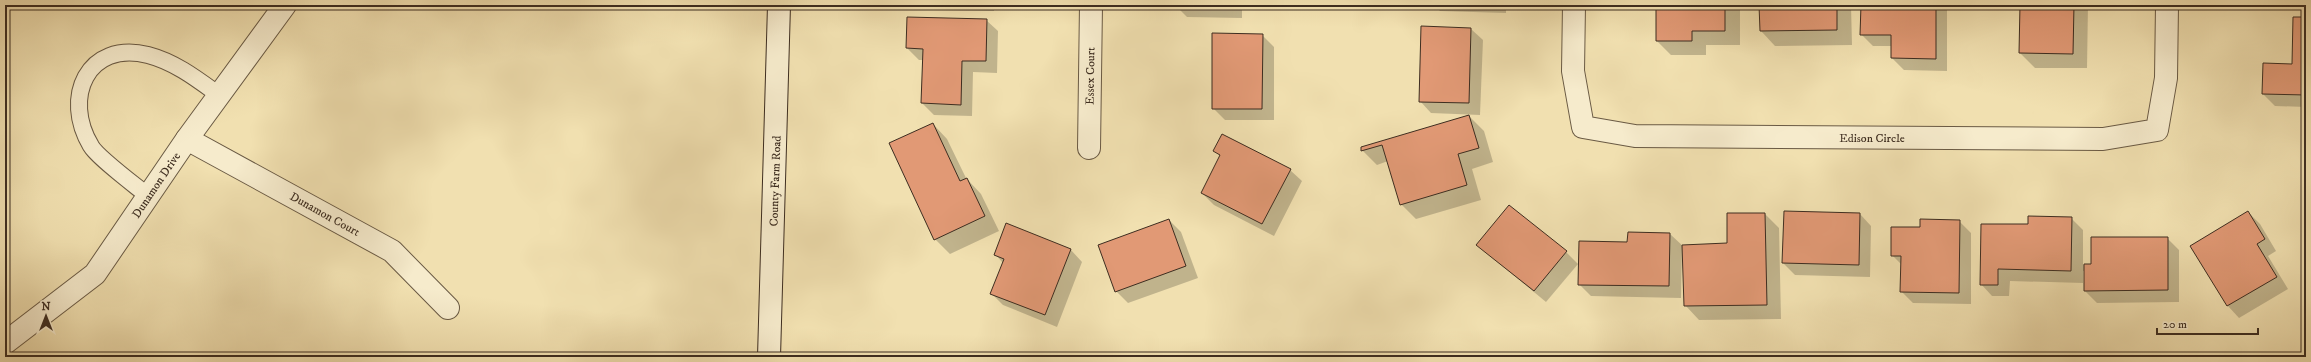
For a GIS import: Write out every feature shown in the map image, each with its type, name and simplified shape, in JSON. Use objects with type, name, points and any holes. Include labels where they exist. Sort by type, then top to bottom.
[{"type":"street","name":"Dunamon Drive","points":[[5,343],[95,274],[187,139],[284,5]]},
{"type":"street","name":"County Farm Road","points":[[769,357],[779,5]]},
{"type":"street","name":"Essex Court","points":[[1089,148],[1091,5]]},
{"type":"street","name":"Edison Circle","points":[[1574,5],[1573,71],[1584,126],[1635,136],[2103,140],[2157,130],[2166,78],[2167,5]]},
{"type":"street","name":"Dunamon Court","points":[[187,139],[392,251],[448,308]]},
{"type":"lane","points":[[148,196],[91,147],[79,118],[79,89],[92,66],[115,53],[148,54],[180,67],[219,95]]},
{"type":"building","points":[[1174,5],[1231,5],[1231,6]]},
{"type":"building","points":[[1656,5],[1725,5],[1725,31],[1692,31],[1692,41],[1656,41]]},
{"type":"building","points":[[1759,5],[1837,5],[1837,30],[1760,31]]},
{"type":"building","points":[[1861,5],[1936,5],[1936,59],[1891,58],[1891,35],[1860,35]]},
{"type":"building","points":[[2020,5],[2074,5],[2073,54],[2019,53]]},
{"type":"building","points":[[907,17],[987,19],[986,61],[962,61],[961,105],[921,103],[923,49],[906,48]]},
{"type":"building","points":[[2293,17],[2306,17],[2306,95],[2262,94],[2263,63],[2292,64]]},
{"type":"building","points":[[1421,26],[1471,28],[1469,103],[1419,102]]},
{"type":"building","points":[[1212,33],[1263,34],[1262,109],[1212,109]]},
{"type":"building","points":[[1469,115],[1479,148],[1458,154],[1467,185],[1400,205],[1382,145],[1361,151],[1361,147]]},
{"type":"building","points":[[933,123],[960,181],[967,178],[985,216],[934,240],[889,143]]},
{"type":"building","points":[[1222,134],[1291,169],[1262,224],[1201,193],[1220,155],[1213,151]]},
{"type":"building","points":[[1509,205],[1567,251],[1534,291],[1476,245]]},
{"type":"building","points":[[1784,211],[1860,213],[1859,265],[1782,263]]},
{"type":"building","points":[[2248,211],[2265,239],[2257,244],[2277,277],[2227,306],[2190,246]]},
{"type":"building","points":[[1727,213],[1765,213],[1767,305],[1684,306],[1682,245],[1727,243]]},
{"type":"building","points":[[2028,216],[2072,217],[2071,271],[1998,269],[1998,285],[1980,285],[1981,224],[2028,224]]},
{"type":"building","points":[[1169,219],[1186,266],[1115,292],[1098,245]]},
{"type":"building","points":[[1920,219],[1960,220],[1959,293],[1900,292],[1901,256],[1891,256],[1891,227],[1920,227]]},
{"type":"building","points":[[1006,223],[1071,249],[1045,315],[990,294],[1004,259],[994,255]]},
{"type":"building","points":[[1628,232],[1670,233],[1669,286],[1578,285],[1579,241],[1627,242]]},
{"type":"building","points":[[2091,237],[2168,237],[2168,290],[2084,291],[2084,264],[2091,264]]}]
